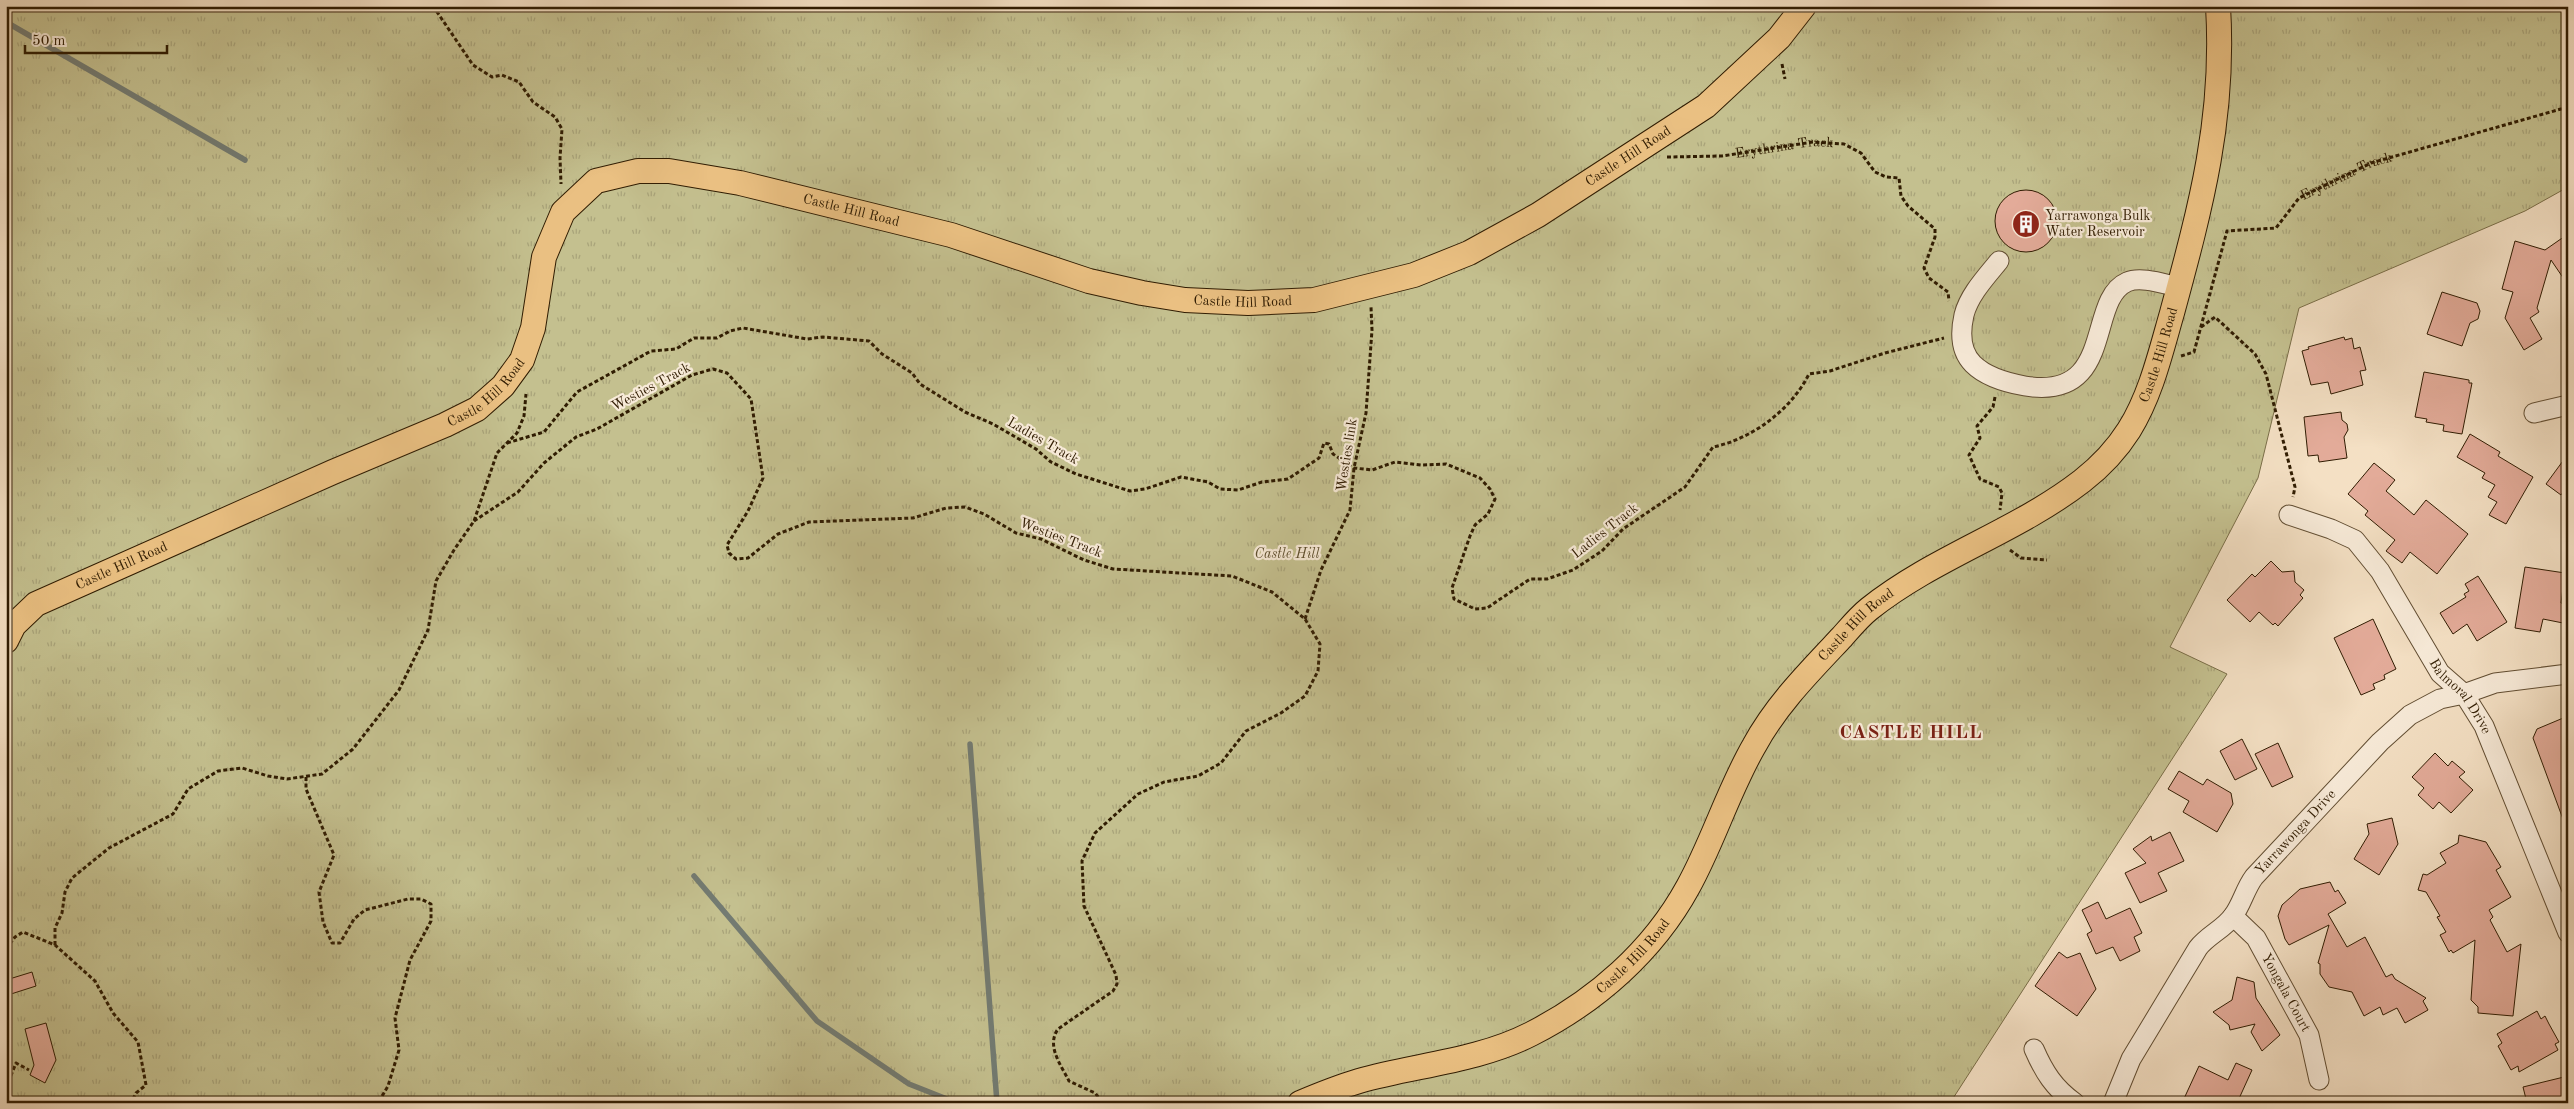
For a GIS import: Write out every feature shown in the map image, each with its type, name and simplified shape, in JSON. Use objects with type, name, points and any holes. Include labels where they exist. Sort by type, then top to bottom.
[{"type":"main road","name":"Castle Hill Road","points":[[6,640],[14,625],[36,604],[333,472],[445,425],[477,408],[503,386],[522,360],[533,328],[544,257],[563,212],[596,181],[638,171],[669,171],[740,183],[951,235],[1089,281],[1150,294],[1185,300],[1248,303],[1314,300],[1414,275],[1469,253],[1538,215],[1706,106],[1779,38],[1804,6]]},
{"type":"main road","name":"Castle Hill Road","points":[[1300,1103],[1358,1082],[1475,1055],[1526,1037],[1552,1023],[1608,984],[1650,945],[1674,912],[1690,884],[1754,745],[1808,673],[1867,610],[1930,568],[1996,534],[2083,481],[2108,458],[2130,428],[2161,351],[2179,287],[2212,152],[2220,65],[2218,6]]},
{"type":"street","points":[[1998,261],[1979,286],[1965,312],[1961,332],[1964,352],[1974,365],[1989,375],[2022,385],[2055,386],[2078,374],[2088,362],[2099,338],[2108,304],[2116,290],[2127,282],[2139,280],[2179,287]]},
{"type":"street","points":[[2534,413],[2568,405]]},
{"type":"street","name":"Balmoral Drive","points":[[2288,515],[2331,528],[2356,540],[2380,571],[2440,673],[2464,694],[2484,726],[2568,933]]},
{"type":"street","name":"Yarrawonga Drive","points":[[2113,1103],[2131,1059],[2198,948],[2206,938],[2233,916],[2244,891],[2254,877],[2380,742],[2410,715],[2440,698],[2464,694],[2495,684],[2568,674]]},
{"type":"street","name":"Yongala Court","points":[[2233,916],[2256,938],[2309,1035],[2319,1080]]},
{"type":"street","points":[[2034,1048],[2044,1072],[2060,1092],[2075,1103]]},
{"type":"path","points":[[434,6],[473,64],[492,77],[502,75],[518,82],[532,102],[555,117],[562,128],[560,158],[563,212]]},
{"type":"path","name":"Erythrina Track","points":[[2194,352],[2227,231],[2276,228],[2299,198],[2371,163],[2568,107]]},
{"type":"path","name":"Erythrina Track","points":[[1635,152],[1672,158],[1702,157],[1746,153],[1813,142],[1844,144],[1861,153],[1876,172],[1886,177],[1899,178],[1901,196],[1908,206],[1935,229],[1935,237],[1924,268],[1929,278],[1948,292],[1949,305],[1957,312],[1965,312]]},
{"type":"path","name":"Westies link","points":[[1305,619],[1321,570],[1350,510],[1354,468],[1366,412],[1372,330],[1370,287]]},
{"type":"path","points":[[2201,327],[2215,317],[2255,354],[2266,374],[2296,487],[2288,515]]},
{"type":"path","name":"Ladies Track","points":[[507,444],[544,432],[577,392],[651,351],[676,349],[694,338],[716,338],[730,331],[744,328],[808,339],[823,337],[869,341],[882,354],[912,373],[920,384],[965,412],[1036,449],[1051,462],[1076,474],[1130,491],[1145,489],[1181,476],[1208,482],[1220,489],[1238,490],[1262,482],[1288,478],[1319,458],[1324,442],[1329,444],[1334,454],[1354,468],[1372,470],[1395,462],[1421,465],[1446,464],[1480,478],[1495,498],[1488,514],[1475,525],[1452,588],[1454,599],[1475,609],[1487,608],[1530,579],[1547,579],[1572,570],[1602,551],[1623,529],[1685,487],[1713,447],[1728,444],[1770,421],[1800,393],[1809,374],[1830,371],[1884,353],[1931,343],[1961,332]]},
{"type":"path","name":"Westies Track","points":[[474,521],[518,492],[544,463],[576,437],[597,429],[692,375],[713,369],[727,373],[751,399],[761,461],[763,478],[758,492],[727,545],[730,553],[736,558],[748,558],[778,534],[809,522],[913,518],[946,508],[966,507],[984,514],[1016,533],[1040,539],[1084,560],[1113,569],[1232,576],[1272,592],[1305,619],[1320,644],[1318,671],[1305,696],[1281,713],[1246,731],[1221,764],[1198,776],[1164,782],[1138,794],[1095,833],[1082,861],[1084,906],[1116,975],[1117,984],[1113,990],[1058,1029],[1052,1036],[1052,1045],[1069,1081],[1095,1093],[1103,1103]]},
{"type":"path","points":[[1989,375],[1994,386],[1995,400],[1987,415],[1978,426],[1980,438],[1969,456],[1980,479],[1999,487],[2002,493],[1996,534],[2021,558],[2047,560]]},
{"type":"path","points":[[55,945],[55,928],[62,913],[65,892],[72,878],[109,848],[172,814],[188,789],[218,771],[242,768],[268,776],[287,779],[322,774],[353,750],[398,690],[428,630],[436,581],[474,521],[497,452],[517,433],[524,416],[524,397],[528,388]]},
{"type":"path","points":[[306,777],[306,789],[334,855],[319,892],[323,922],[332,943],[340,943],[354,919],[365,910],[408,899],[421,899],[431,904],[431,921],[410,960],[395,1018],[399,1050],[388,1086],[378,1103]]},
{"type":"path","points":[[6,949],[23,932],[55,945],[95,981],[113,1013],[138,1042],[146,1085],[136,1093],[131,1103]]},
{"type":"path","points":[[6,1088],[8,1075],[16,1063],[29,1070]]},
{"type":"green space","name":"Castle Hill","points":[[6,6],[2568,6],[2568,187],[2525,211],[2299,308],[2258,478],[2170,647],[2227,674],[1950,1103],[6,1103]]},
{"type":"building","name":"Yarrawonga Bulk Water Reservoir","points":[[2020,190],[2032,190],[2048,199],[2055,209],[2057,221],[2055,233],[2048,243],[2032,252],[2020,252],[2009,247],[2000,238],[1995,227],[1995,215],[2000,204],[2009,195]]},
{"type":"building","points":[[2568,234],[2568,285],[2551,260],[2537,308],[2539,312],[2530,318],[2542,339],[2524,350],[2505,318],[2513,292],[2502,289],[2515,241],[2545,250]]},
{"type":"building","points":[[2442,292],[2477,303],[2480,311],[2478,319],[2470,323],[2462,346],[2427,334]]},
{"type":"building","points":[[2344,337],[2345,340],[2352,338],[2354,349],[2360,347],[2366,370],[2360,371],[2363,385],[2331,394],[2328,382],[2311,385],[2302,351],[2309,349],[2308,347]]},
{"type":"building","points":[[2424,372],[2469,380],[2469,383],[2472,383],[2462,434],[2443,431],[2444,425],[2426,422],[2427,419],[2415,417]]},
{"type":"building","points":[[2341,412],[2342,420],[2347,424],[2348,430],[2344,437],[2347,458],[2319,462],[2318,455],[2308,456],[2304,417]]},
{"type":"building","points":[[2470,434],[2500,452],[2498,456],[2533,477],[2506,524],[2489,515],[2497,502],[2488,497],[2495,485],[2482,478],[2485,473],[2457,457]]},
{"type":"building","points":[[2568,454],[2568,485],[2561,495],[2546,484]]},
{"type":"building","points":[[2374,463],[2395,480],[2386,491],[2414,515],[2426,500],[2468,534],[2437,574],[2410,552],[2402,563],[2386,551],[2395,540],[2365,515],[2368,511],[2348,494]]},
{"type":"building","points":[[2271,561],[2282,572],[2294,571],[2295,582],[2304,590],[2300,595],[2303,598],[2278,626],[2275,623],[2273,625],[2259,612],[2250,622],[2227,600],[2252,574],[2255,577]]},
{"type":"building","points":[[2525,567],[2565,573],[2561,603],[2568,604],[2568,624],[2543,619],[2540,632],[2515,628]]},
{"type":"building","points":[[2478,576],[2507,622],[2477,641],[2467,624],[2453,634],[2440,613],[2466,597],[2464,594],[2469,591],[2465,584]]},
{"type":"building","points":[[2373,619],[2396,669],[2384,675],[2385,679],[2373,684],[2375,689],[2361,695],[2334,638]]},
{"type":"building","points":[[2568,716],[2567,830],[2533,738],[2537,729]]},
{"type":"building","points":[[2242,739],[2257,769],[2235,780],[2220,751]]},
{"type":"building","points":[[2278,743],[2293,777],[2272,787],[2255,754]]},
{"type":"building","points":[[2435,753],[2448,766],[2452,761],[2465,772],[2459,777],[2473,790],[2451,813],[2439,802],[2433,809],[2418,795],[2424,788],[2412,777]]},
{"type":"building","points":[[2179,771],[2203,785],[2207,779],[2231,793],[2233,804],[2217,832],[2183,812],[2189,801],[2168,789]]},
{"type":"building","points":[[2392,818],[2398,844],[2379,875],[2354,859],[2369,834],[2367,824]]},
{"type":"building","points":[[2170,832],[2184,861],[2158,873],[2167,891],[2140,903],[2125,873],[2146,863],[2133,849],[2151,836],[2152,841]]},
{"type":"building","points":[[2459,835],[2486,842],[2501,867],[2496,870],[2511,897],[2489,910],[2493,917],[2490,920],[2507,952],[2521,944],[2513,1016],[2478,1013],[2478,1007],[2471,1000],[2475,940],[2453,953],[2451,950],[2449,952],[2440,935],[2446,932],[2437,917],[2440,916],[2426,892],[2418,890],[2423,874],[2427,875],[2446,863],[2440,853],[2458,843]]},
{"type":"building","points":[[2330,882],[2335,892],[2338,890],[2346,903],[2328,914],[2347,947],[2365,937],[2386,977],[2392,974],[2395,979],[2426,998],[2423,1001],[2428,1010],[2405,1023],[2397,1008],[2383,1015],[2380,1007],[2364,1016],[2352,992],[2329,987],[2320,974],[2320,964],[2318,963],[2329,925],[2289,945],[2285,939],[2278,916],[2282,905],[2300,889]]},
{"type":"building","points":[[2098,902],[2106,919],[2130,908],[2142,933],[2134,937],[2140,951],[2120,961],[2113,947],[2096,954],[2087,934],[2092,931],[2082,910]]},
{"type":"building","points":[[2059,952],[2067,958],[2080,953],[2096,989],[2077,1016],[2035,986]]},
{"type":"building","points":[[32,972],[36,986],[11,994],[6,980]]},
{"type":"building","points":[[2237,977],[2254,982],[2256,998],[2280,1035],[2262,1051],[2251,1032],[2255,1024],[2230,1030],[2229,1025],[2213,1012],[2232,1000]]},
{"type":"building","points":[[2537,1011],[2541,1019],[2545,1016],[2559,1042],[2555,1044],[2558,1050],[2519,1072],[2518,1066],[2511,1070],[2498,1046],[2502,1043],[2497,1034]]},
{"type":"building","points":[[46,1023],[56,1060],[45,1083],[30,1075],[34,1065],[25,1029]]},
{"type":"building","points":[[2236,1063],[2252,1070],[2237,1103],[2182,1103],[2199,1066],[2228,1080]]},
{"type":"building","points":[[2568,1076],[2568,1103],[2527,1103],[2523,1087]]},
{"type":"waterway","points":[[6,22],[245,160]]},
{"type":"waterway","points":[[970,744],[997,1103]]},
{"type":"waterway","points":[[694,876],[817,1021],[909,1084],[957,1103]]},
{"type":"place","name":"Yarrawonga Bulk Water Reservoir","points":[[2026,224]]},
{"type":"district","name":"CASTLE HILL","points":[[1911,733]]}]
